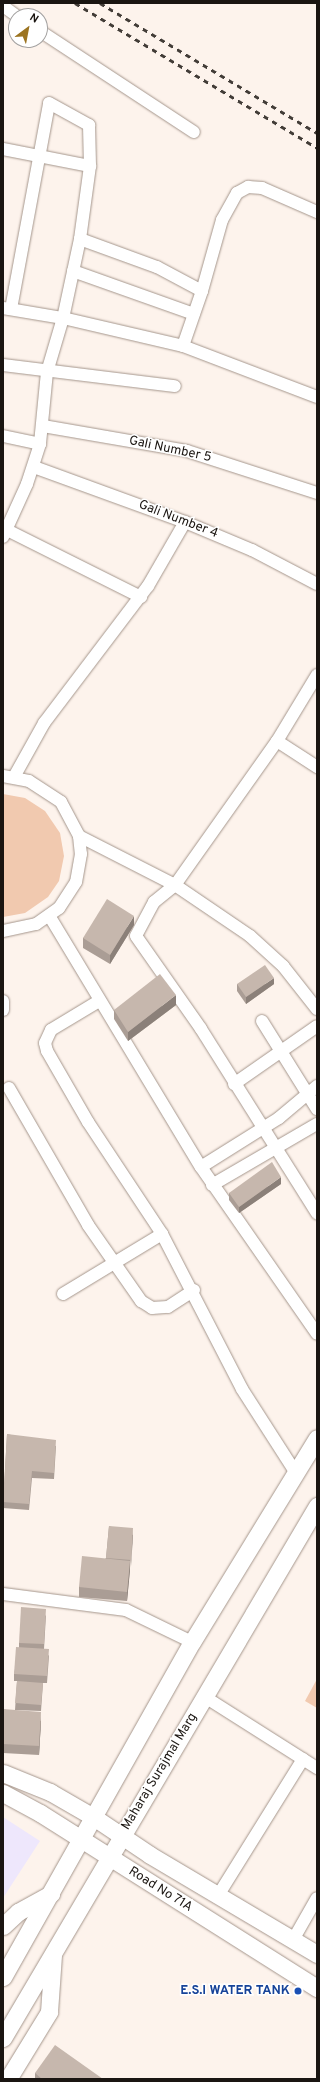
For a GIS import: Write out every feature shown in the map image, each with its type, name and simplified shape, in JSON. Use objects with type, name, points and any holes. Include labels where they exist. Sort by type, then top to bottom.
[{"type":"main road","points":[[3,1977],[50,1894],[82,1842],[192,1642],[317,1438]]},
{"type":"main road","name":"Maharaj Surajmal Marg","points":[[3,2038],[317,1506]]},
{"type":"main road","name":"Road No 71A","points":[[3,1773],[50,1792],[317,1954]]},
{"type":"main road","name":"Road No 71A","points":[[3,1794],[40,1813],[82,1842],[317,1988]]},
{"type":"main road","points":[[3,1926],[18,1912],[50,1894]]},
{"type":"main road","points":[[8,2079],[49,2012],[53,1955]]},
{"type":"street","points":[[48,36],[194,132]]},
{"type":"street","points":[[141,597],[5,533],[34,467],[40,444],[43,426],[47,372],[63,318],[80,239],[90,166],[89,125],[49,103],[7,309],[63,318],[183,346],[317,397]]},
{"type":"street","points":[[3,149],[90,166]]},
{"type":"street","points":[[183,346],[202,291],[222,220],[237,193],[248,188],[262,188],[317,212]]},
{"type":"street","points":[[80,239],[157,267],[202,291]]},
{"type":"street","points":[[73,271],[194,314]]},
{"type":"street","points":[[3,365],[47,372],[175,386]]},
{"type":"street","name":"Gali Number 5","points":[[43,426],[187,451],[317,493]]},
{"type":"street","points":[[3,436],[40,444]]},
{"type":"street","name":"Gali Number 4","points":[[34,467],[185,522],[252,550],[317,584]]},
{"type":"street","points":[[3,931],[21,930],[50,917],[68,898],[76,882],[81,854],[79,836],[61,802],[43,787],[8,777],[44,723],[141,597],[185,522]]},
{"type":"street","points":[[317,675],[277,741],[175,885],[154,902],[136,936],[317,1213]]},
{"type":"street","points":[[277,741],[317,767]]},
{"type":"street","points":[[79,836],[175,885],[268,950],[317,1009]]},
{"type":"street","points":[[50,917],[99,1001],[212,1185],[317,1334]]},
{"type":"street","points":[[3,1001],[3,1010]]},
{"type":"street","points":[[99,1001],[51,1030],[45,1043],[47,1050],[88,1122],[162,1234],[194,1290],[242,1389],[296,1473]]},
{"type":"street","points":[[262,1021],[317,1109]]},
{"type":"street","points":[[234,1084],[317,1026]]},
{"type":"street","points":[[201,1167],[261,1129],[317,1086]]},
{"type":"street","points":[[9,1088],[114,1264],[141,1300],[152,1308],[168,1307],[194,1290]]},
{"type":"street","points":[[212,1185],[317,1124]]},
{"type":"street","points":[[63,1294],[162,1234]]},
{"type":"street","points":[[3,1594],[126,1610],[192,1642]]},
{"type":"street","points":[[205,1697],[317,1768]]},
{"type":"street","points":[[219,1894],[303,1759]]},
{"type":"street","points":[[293,1940],[317,1898]]},
{"type":"shaded area","points":[[3,794],[25,798],[45,811],[60,833],[64,856],[59,881],[48,897],[25,913],[3,917]]},
{"type":"shaded area","points":[[317,1679],[317,1708],[305,1701]]},
{"type":"shaded area","points":[[3,1817],[40,1841],[3,1898]]},
{"type":"building","points":[[107,899],[134,916],[110,955],[83,938]]},
{"type":"building","points":[[265,965],[274,978],[246,997],[237,984]]},
{"type":"building","points":[[160,974],[176,995],[128,1032],[114,1010]]},
{"type":"building","points":[[272,1162],[281,1177],[239,1207],[229,1193]]},
{"type":"building","points":[[7,1434],[56,1440],[54,1473],[32,1471],[29,1504],[3,1502]]},
{"type":"building","points":[[109,1526],[133,1528],[131,1560],[106,1558]]},
{"type":"building","points":[[82,1556],[130,1561],[127,1592],[79,1587]]},
{"type":"building","points":[[21,1607],[46,1609],[44,1644],[19,1643]]},
{"type":"building","points":[[16,1647],[49,1649],[47,1676],[14,1674]]},
{"type":"building","points":[[17,1681],[43,1683],[41,1705],[15,1703]]},
{"type":"building","points":[[3,1709],[41,1712],[39,1746],[3,1744]]},
{"type":"building","points":[[55,2045],[103,2079],[42,2079],[35,2073]]},
{"type":"railway","points":[[75,3],[317,148]]},
{"type":"railway","points":[[100,3],[317,133]]},
{"type":"place","name":"E.S.I WATER TANK","points":[[298,1991]]}]
